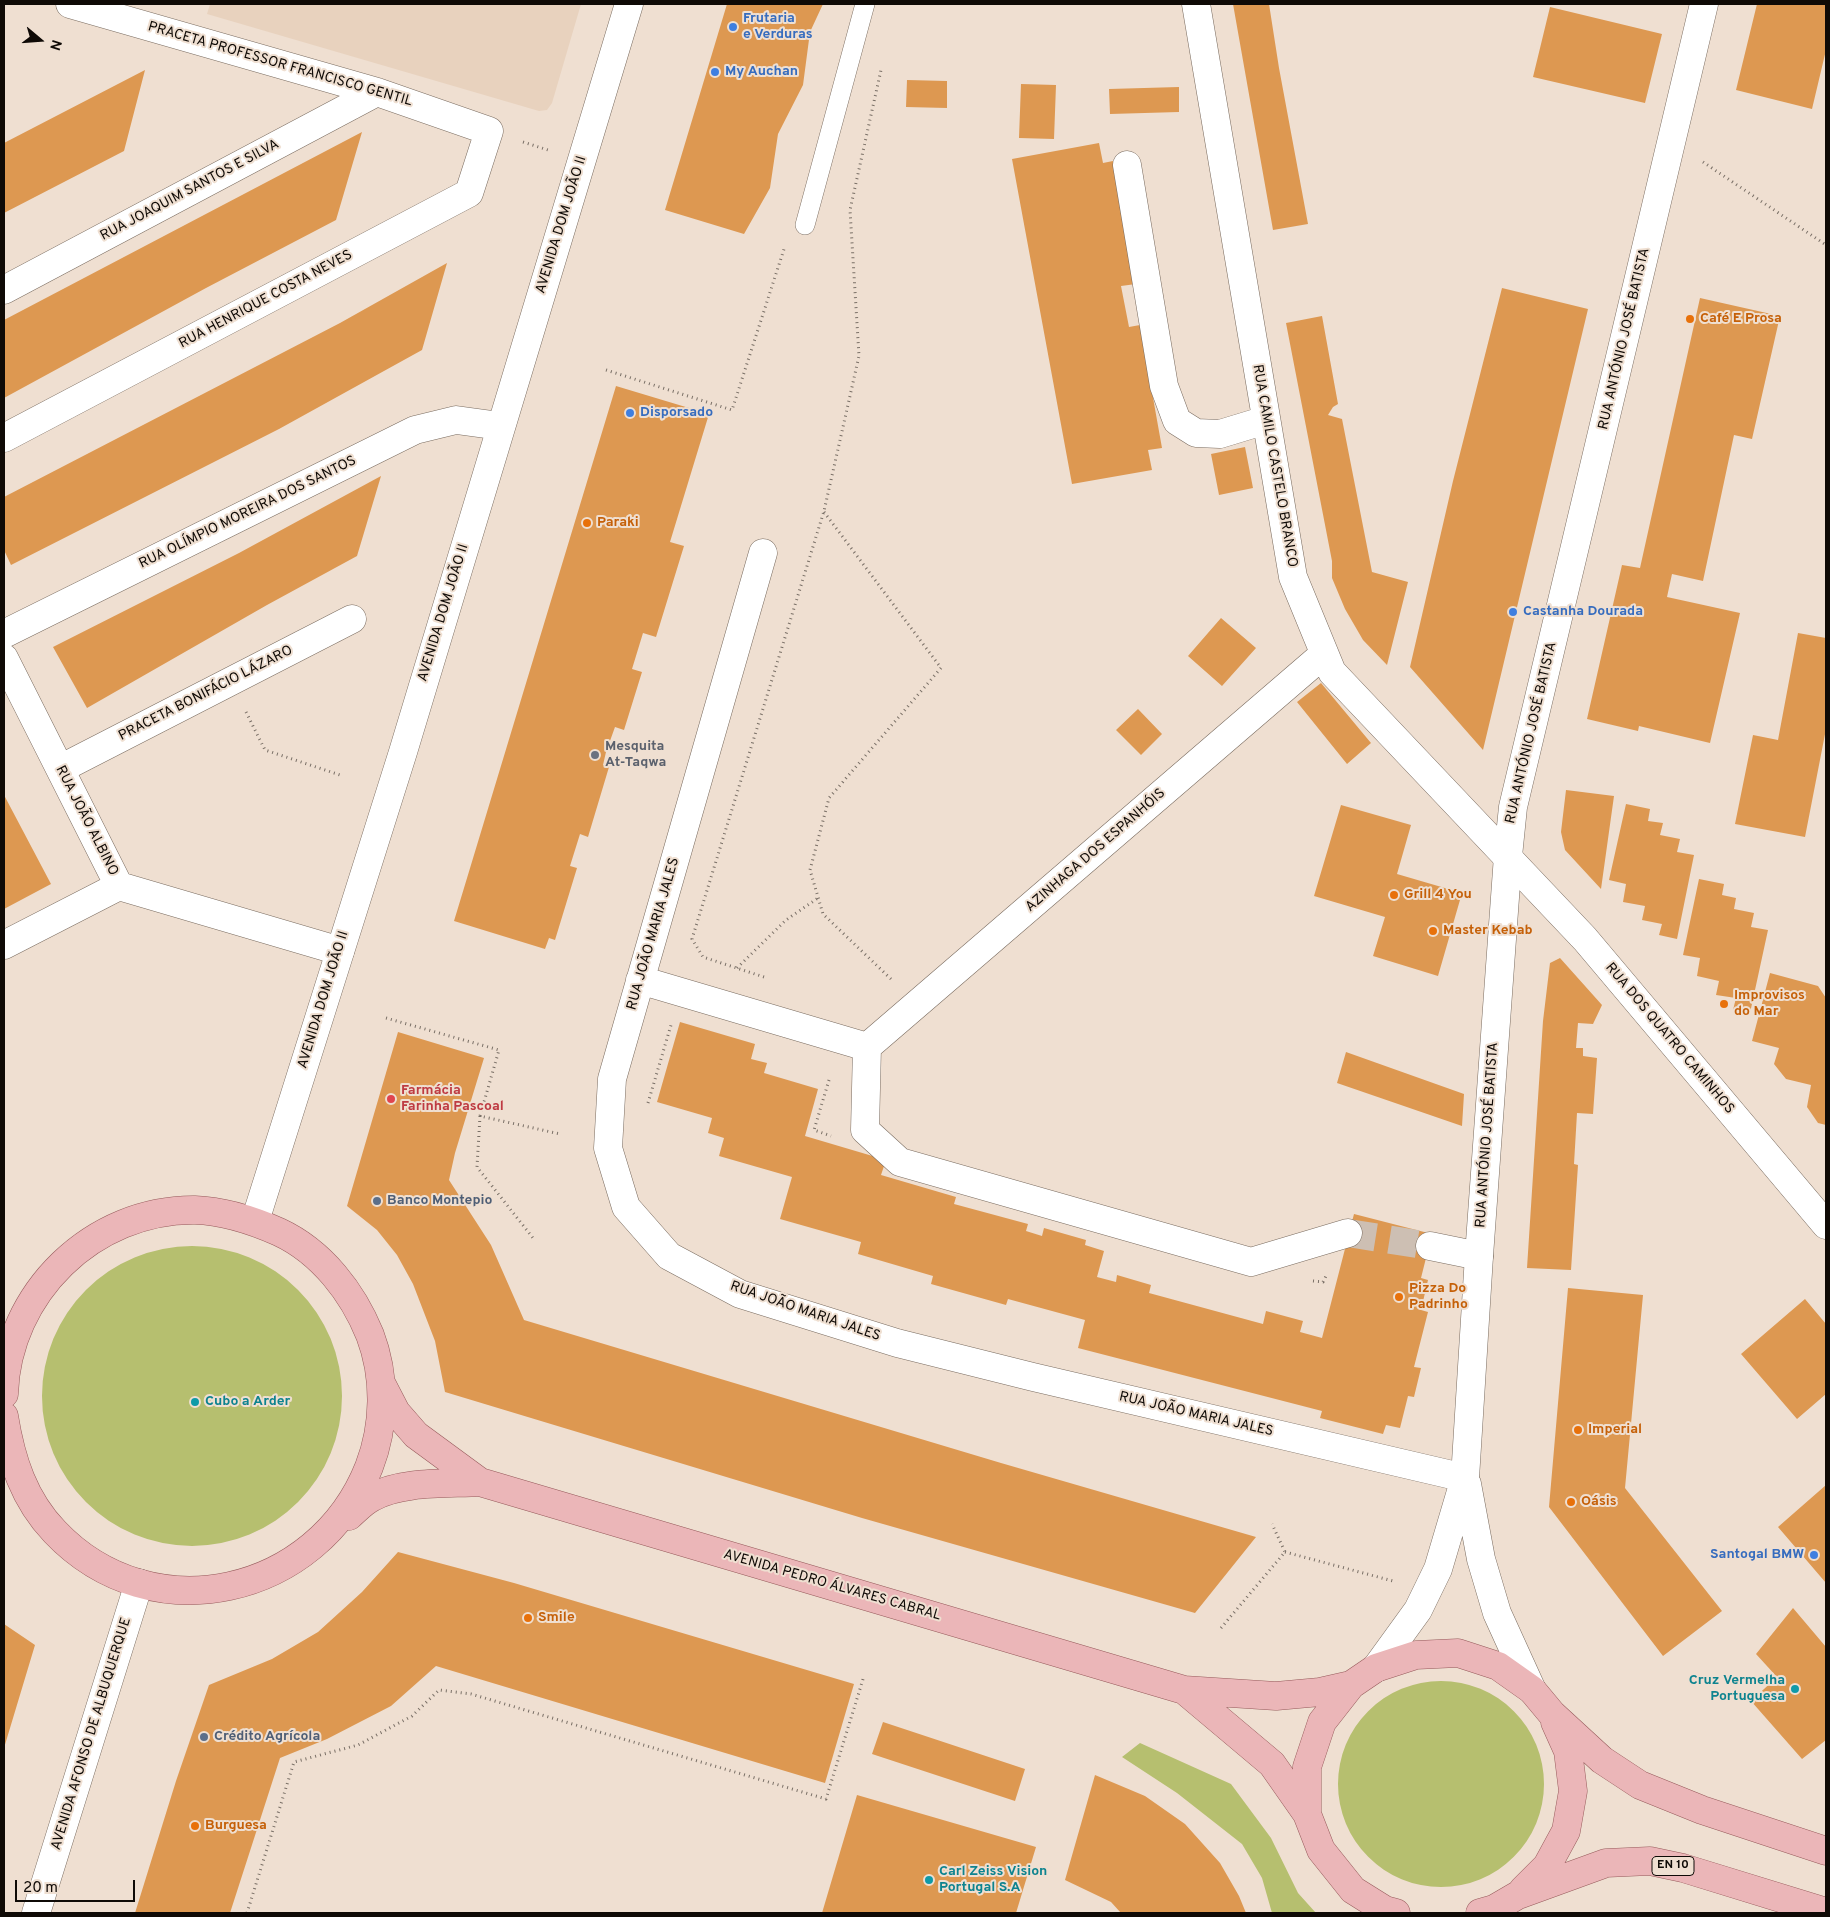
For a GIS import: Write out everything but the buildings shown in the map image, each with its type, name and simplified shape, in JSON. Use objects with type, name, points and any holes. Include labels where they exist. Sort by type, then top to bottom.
[{"type":"main road","points":[[4,1394],[7,1346],[21,1319],[56,1268],[106,1231],[134,1220],[164,1212],[202,1211],[225,1213],[255,1221],[288,1236],[317,1258],[342,1284],[362,1315],[375,1348],[382,1385],[381,1418],[375,1451],[363,1482],[346,1511],[324,1536],[299,1558],[270,1574],[238,1585],[205,1590],[172,1589],[139,1583],[108,1571],[87,1558],[55,1532],[35,1506],[19,1477],[8,1446],[4,1416]]},
{"type":"main road","name":"AVENIDA PEDRO ÁLVARES CABRAL","points":[[382,1385],[396,1412],[416,1435],[480,1482],[1184,1690],[1276,1696],[1320,1692],[1351,1685]]},
{"type":"main road","name":"AVENIDA PEDRO ÁLVARES CABRAL","points":[[324,1536],[372,1497],[395,1489],[480,1482]]},
{"type":"main road","name":"AVENIDA PEDRO ÁLVARES CABRAL","points":[[1307,1814],[1306,1767],[1322,1722],[1351,1685],[1376,1668],[1416,1654],[1458,1653],[1498,1666],[1532,1690],[1552,1714],[1602,1760],[1640,1785],[1702,1810],[1826,1851]]},
{"type":"main road","name":"AVENIDA PEDRO ÁLVARES CABRAL","points":[[1184,1690],[1272,1764],[1307,1814],[1321,1850],[1359,1902],[1396,1913]]},
{"type":"main road","name":"AVENIDA PEDRO ÁLVARES CABRAL","points":[[1518,1895],[1547,1866],[1566,1831],[1573,1791],[1568,1751],[1552,1714]]},
{"type":"main road","name":"AVENIDA PEDRO ÁLVARES CABRAL","points":[[1488,1912],[1518,1895],[1606,1862],[1650,1861],[1683,1868],[1826,1912]]},
{"type":"street","name":"PRACETA PROFESSOR FRANCISCO GENTIL","points":[[70,4],[377,92],[489,131]]},
{"type":"street","name":"AVENIDA DOM JOÃO II","points":[[255,1221],[403,752],[628,4]]},
{"type":"street","name":"RUA CAMILO CASTELO BRANCO","points":[[1196,4],[1293,577],[1332,672],[1508,856]]},
{"type":"street","name":"RUA ANTÓNIO JOSÉ BATISTA","points":[[1376,1668],[1418,1610],[1438,1569],[1465,1478],[1479,1256],[1513,808],[1704,4]]},
{"type":"street","name":"RUA JOAQUIM SANTOS E SILVA","points":[[4,290],[377,92]]},
{"type":"street","name":"RUA HENRIQUE COSTA NEVES","points":[[4,438],[469,193],[489,131]]},
{"type":"street","points":[[1126,165],[1164,386],[1177,421],[1196,433],[1220,434],[1266,420]]},
{"type":"street","name":"RUA OLÍMPIO MOREIRA DOS SANTOS","points":[[4,634],[414,430],[456,420],[500,426]]},
{"type":"street","name":"RUA JOÃO MARIA JALES","points":[[763,553],[612,1079],[608,1148],[626,1207],[669,1256],[740,1294],[897,1343],[1033,1377],[1465,1478]]},
{"type":"street","name":"PRACETA BONIFÁCIO LÁZARO","points":[[60,770],[352,619]]},
{"type":"street","name":"AZINHAGA DOS ESPANHÓIS","points":[[867,1047],[1324,654]]},
{"type":"street","name":"RUA JOÃO ALBINO","points":[[4,658],[119,886],[340,951]]},
{"type":"street","name":"RUA DOS QUATRO CAMINHOS","points":[[1508,856],[1585,939],[1826,1225]]},
{"type":"street","points":[[4,945],[119,886]]},
{"type":"street","points":[[640,980],[867,1047],[865,1130],[900,1162],[1251,1262],[1348,1233]]},
{"type":"street","points":[[1430,1246],[1479,1256]]},
{"type":"street","name":"RUA ANTÓNIO JOSÉ BATISTA","points":[[1465,1478],[1481,1559],[1497,1614],[1532,1690]]},
{"type":"street","name":"AVENIDA AFONSO DE ALBUQUERQUE","points":[[36,1913],[139,1583]]},
{"type":"lane","points":[[805,225],[865,4]]},
{"type":"path","points":[[772,980],[703,956],[692,939],[824,511],[858,356],[850,210],[882,69]]},
{"type":"path","points":[[489,131],[582,161]]},
{"type":"path","points":[[1672,140],[1826,245]]},
{"type":"path","points":[[606,370],[732,410],[787,240]]},
{"type":"path","points":[[824,511],[941,668],[829,798],[810,870],[823,914],[895,982]]},
{"type":"path","points":[[231,682],[264,750],[340,775]]},
{"type":"path","points":[[737,968],[786,920],[818,898]]},
{"type":"path","points":[[386,1018],[499,1050],[480,1116],[477,1167],[533,1238]]},
{"type":"path","points":[[480,1116],[560,1134]]},
{"type":"path","points":[[1272,1524],[1285,1552],[1396,1582]]},
{"type":"path","points":[[1221,1628],[1285,1552]]},
{"type":"path","points":[[247,1913],[294,1762],[358,1745],[412,1716],[439,1690],[471,1694],[826,1799],[864,1676]]},
{"type":"shaded area","points":[[210,4],[581,4],[552,103],[547,110],[539,111],[207,14]]},
{"type":"green space","points":[[192,1246],[221,1249],[249,1257],[275,1271],[298,1290],[317,1313],[331,1339],[339,1367],[342,1396],[339,1425],[331,1453],[317,1479],[298,1502],[275,1521],[249,1535],[221,1543],[192,1546],[163,1543],[135,1535],[109,1521],[86,1502],[67,1479],[53,1453],[45,1425],[42,1396],[45,1367],[53,1339],[67,1313],[86,1290],[109,1271],[135,1257],[163,1249]]},
{"type":"green space","points":[[1431,1681],[1451,1681],[1471,1685],[1490,1693],[1507,1704],[1521,1718],[1532,1735],[1540,1754],[1544,1784],[1540,1814],[1532,1833],[1521,1850],[1507,1864],[1490,1875],[1471,1883],[1451,1887],[1431,1887],[1411,1883],[1392,1875],[1375,1864],[1361,1850],[1350,1833],[1342,1814],[1338,1794],[1338,1774],[1342,1754],[1350,1735],[1361,1718],[1375,1704],[1392,1693],[1411,1685]]},
{"type":"green space","points":[[1140,1743],[1231,1784],[1271,1838],[1298,1893],[1316,1913],[1272,1913],[1262,1878],[1242,1844],[1177,1793],[1122,1757]]},
{"type":"tunnel","points":[[1348,1233],[1430,1246]]},
{"type":"place","name":"Frutaria e Verduras","points":[[733,27]]},
{"type":"place","name":"My Auchan","points":[[715,72]]},
{"type":"place","name":"Café E Prosa","points":[[1690,319]]},
{"type":"place","name":"Disporsado","points":[[630,413]]},
{"type":"place","name":"Paraki","points":[[587,523]]},
{"type":"place","name":"Castanha Dourada","points":[[1513,612]]},
{"type":"place","name":"Mesquita At-Taqwa","points":[[595,755]]},
{"type":"place","name":"Grill 4 You","points":[[1394,895]]},
{"type":"place","name":"Master Kebab","points":[[1433,931]]},
{"type":"place","name":"Improvisos do Mar","points":[[1724,1004]]},
{"type":"place","name":"Farmácia Farinha Pascoal","points":[[391,1099]]},
{"type":"place","name":"Banco Montepio","points":[[377,1201]]},
{"type":"place","name":"Pizza Do Padrinho","points":[[1399,1297]]},
{"type":"place","name":"Cubo a Arder","points":[[195,1402]]},
{"type":"place","name":"Imperial","points":[[1578,1430]]},
{"type":"place","name":"Oásis","points":[[1571,1502]]},
{"type":"place","name":"Santogal BMW","points":[[1814,1555]]},
{"type":"place","name":"Smile","points":[[528,1618]]},
{"type":"place","name":"Cruz Vermelha Portuguesa","points":[[1795,1689]]},
{"type":"place","name":"Crédito Agrícola","points":[[204,1737]]},
{"type":"place","name":"Burguesa","points":[[195,1826]]},
{"type":"place","name":"Carl Zeiss Vision Portugal S.A","points":[[929,1880]]}]
